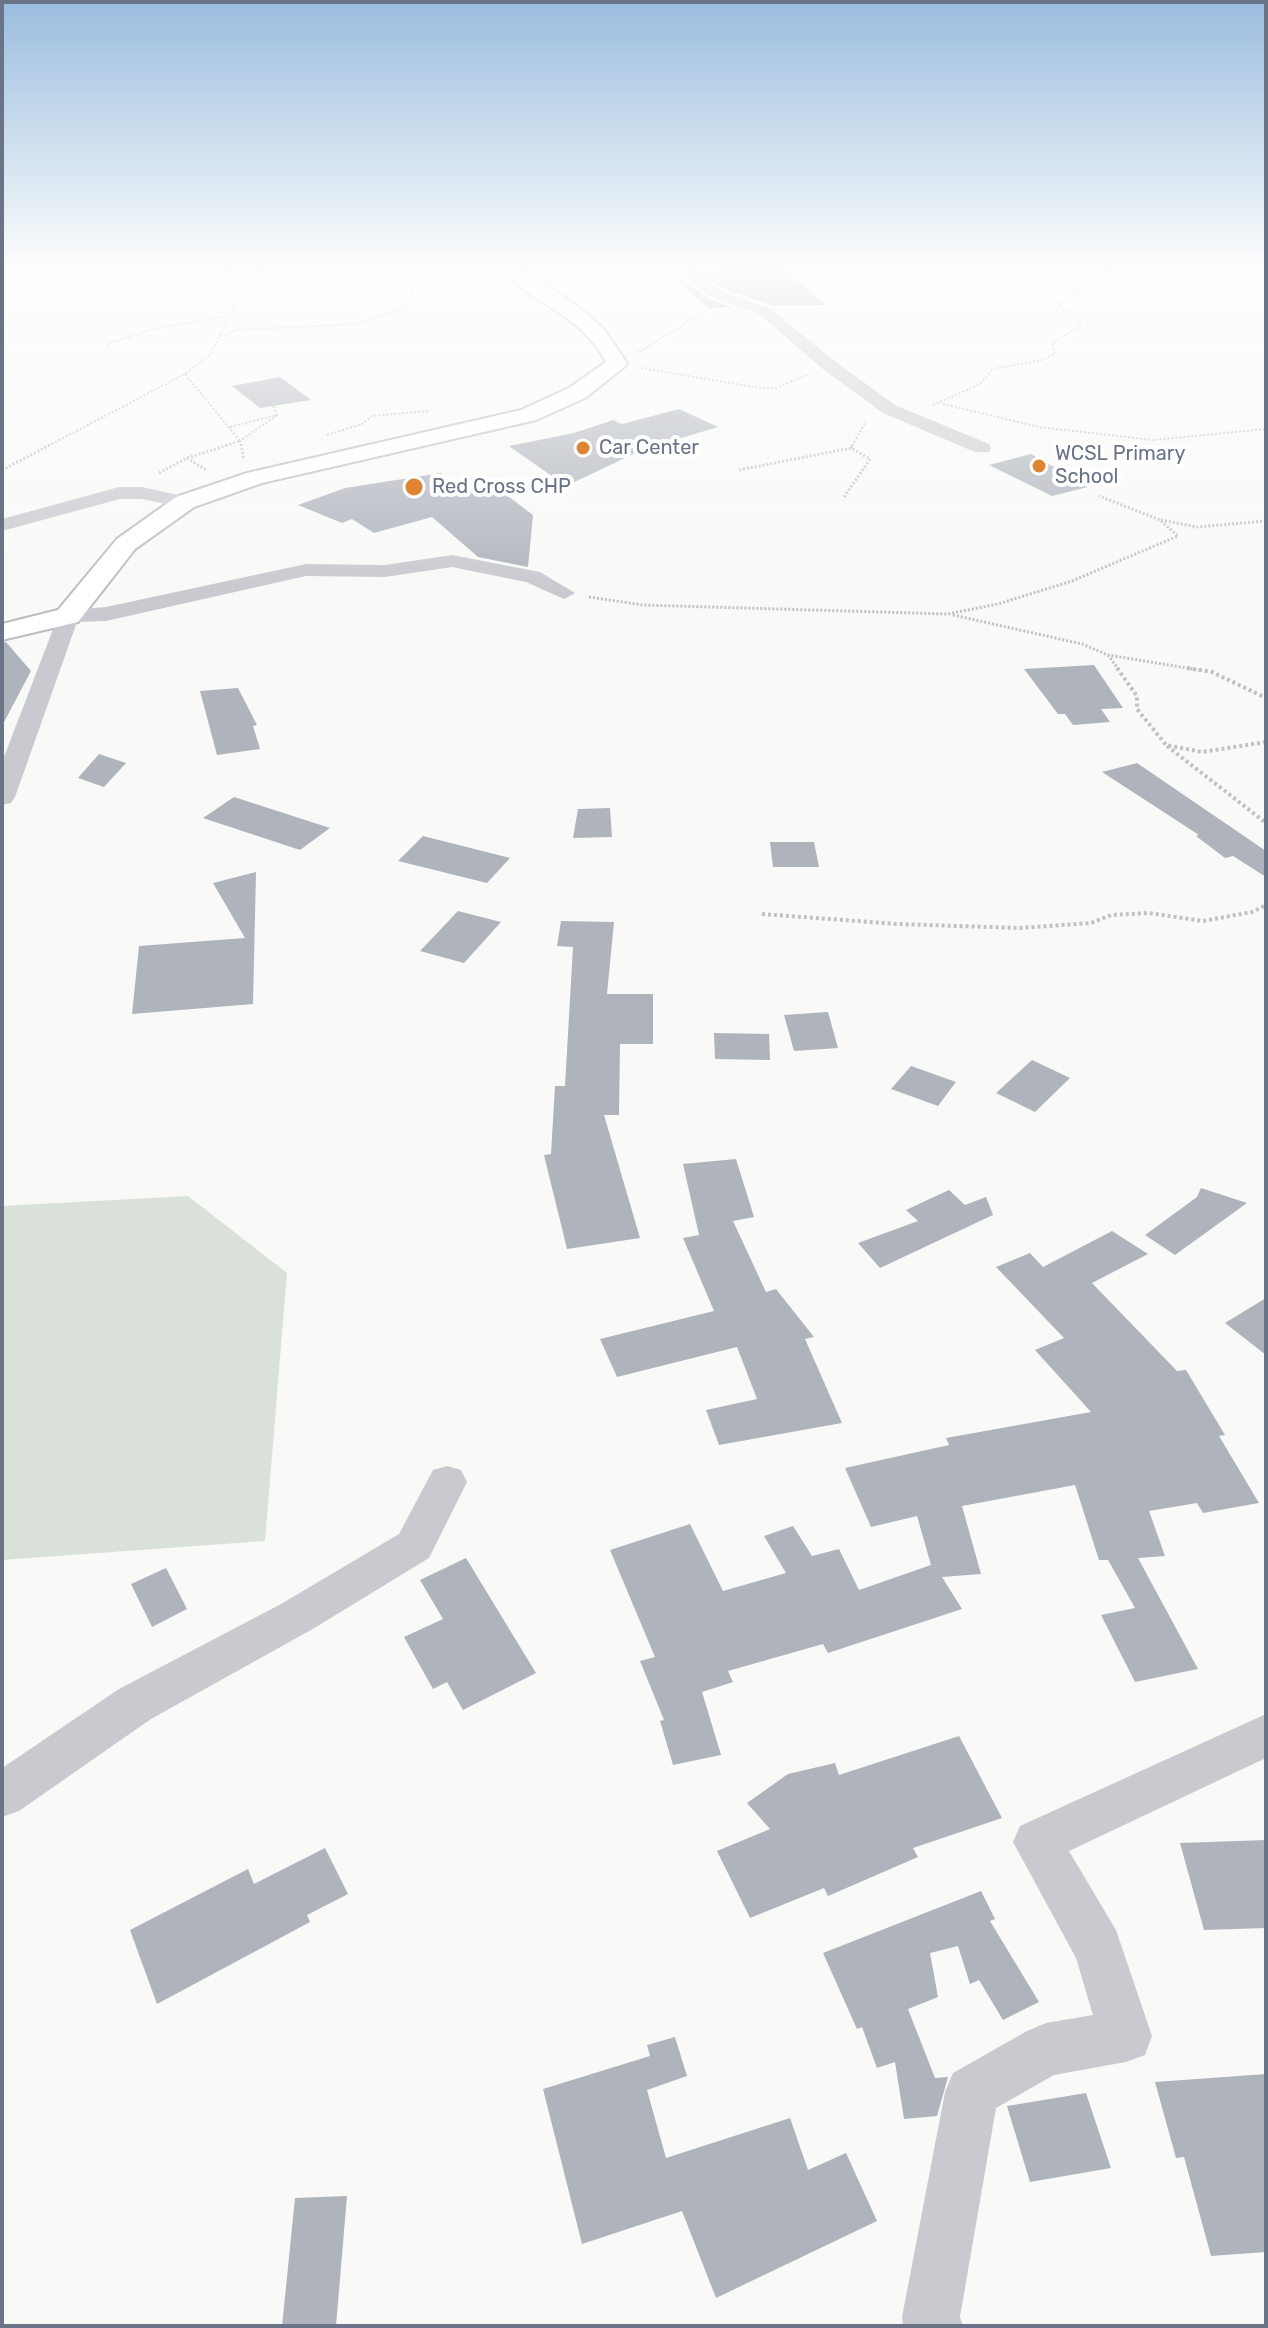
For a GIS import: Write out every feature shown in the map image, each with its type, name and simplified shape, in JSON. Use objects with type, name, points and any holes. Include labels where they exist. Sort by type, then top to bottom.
[{"type":"main road","points":[[2,632],[68,616],[126,544],[185,502],[255,478],[528,415],[577,393],[602,377]]},
{"type":"street","points":[[845,377],[889,409],[982,448]]},
{"type":"street","points":[[2,525],[119,493],[142,493],[185,502]]},
{"type":"street","points":[[2,797],[68,616],[106,614],[306,570],[385,571],[452,561],[532,577],[564,593]]},
{"type":"street","points":[[2,1795],[135,1704],[296,1617],[414,1546],[447,1482]]},
{"type":"street","points":[[933,2326],[931,2317],[972,2092],[1046,2050],[1126,2036],[1098,1948],[1037,1842],[1266,1735]]},
{"type":"path","points":[[2,470],[180,377]]},
{"type":"path","points":[[187,377],[210,409],[240,441],[245,464],[255,478]]},
{"type":"path","points":[[682,377],[760,388],[776,388],[804,377]]},
{"type":"path","points":[[913,419],[937,402],[980,384],[986,377]]},
{"type":"path","points":[[851,448],[878,400],[937,402],[1039,427],[1153,440],[1266,429]]},
{"type":"path","points":[[272,403],[277,415]]},
{"type":"path","points":[[324,438],[332,431],[362,424],[372,416],[428,411]]},
{"type":"path","points":[[230,427],[277,415]]},
{"type":"path","points":[[154,477],[187,458],[240,441],[277,415]]},
{"type":"path","points":[[739,470],[851,448],[870,459],[844,497]]},
{"type":"path","points":[[1099,496],[1160,520],[1197,527],[1266,521]]},
{"type":"path","points":[[948,614],[998,604],[1072,581],[1178,536],[1160,520]]},
{"type":"path","points":[[564,593],[643,605],[948,614],[1082,644],[1108,655],[1212,672],[1266,698]]},
{"type":"path","points":[[1108,655],[1137,696],[1137,709],[1166,745],[1266,823]]},
{"type":"path","points":[[1166,745],[1202,752],[1266,742]]},
{"type":"path","points":[[762,914],[897,924],[1020,928],[1091,923],[1111,915],[1149,913],[1203,921],[1252,912],[1266,905]]},
{"type":"shaded area","points":[[188,1196],[287,1273],[265,1541],[2,1560],[2,1206]]},
{"type":"building","points":[[280,377],[311,400],[260,408],[232,386]]},
{"type":"building","points":[[679,409],[718,427],[644,449],[566,486],[509,446],[574,433],[613,420],[622,424]]},
{"type":"building","points":[[1031,454],[1096,485],[1052,496],[989,465]]},
{"type":"building","points":[[441,473],[458,491],[496,487],[533,515],[528,567],[478,557],[432,517],[374,533],[352,519],[342,523],[298,505],[345,488]]},
{"type":"building","points":[[6,642],[31,671],[2,726],[2,643]]},
{"type":"building","points":[[1094,665],[1123,708],[1101,709],[1110,722],[1073,725],[1065,714],[1058,714],[1024,669]]},
{"type":"building","points":[[238,688],[257,725],[253,726],[260,749],[217,755],[200,691]]},
{"type":"building","points":[[99,754],[126,763],[104,787],[78,778]]},
{"type":"building","points":[[1137,763],[1266,851],[1266,877],[1233,856],[1225,858],[1196,836],[1199,835],[1102,772]]},
{"type":"building","points":[[234,797],[330,828],[300,850],[203,818]]},
{"type":"building","points":[[610,808],[612,837],[573,838],[578,809]]},
{"type":"building","points":[[423,836],[510,858],[487,883],[398,861]]},
{"type":"building","points":[[770,842],[814,842],[819,867],[773,867]]},
{"type":"building","points":[[256,872],[253,1004],[132,1014],[139,946],[245,938],[213,883]]},
{"type":"building","points":[[458,911],[501,922],[464,963],[420,951]]},
{"type":"building","points":[[561,921],[614,922],[607,994],[653,994],[653,1044],[620,1044],[619,1115],[604,1115],[640,1238],[567,1249],[544,1155],[551,1154],[555,1086],[565,1086],[573,947],[557,946]]},
{"type":"building","points":[[828,1012],[838,1048],[794,1051],[784,1015]]},
{"type":"building","points":[[714,1033],[769,1034],[770,1060],[715,1059]]},
{"type":"building","points":[[1032,1060],[1070,1078],[1035,1112],[996,1093]]},
{"type":"building","points":[[911,1066],[956,1082],[938,1106],[891,1089]]},
{"type":"building","points":[[736,1159],[754,1217],[733,1221],[766,1292],[776,1289],[814,1337],[805,1339],[842,1423],[719,1445],[706,1410],[757,1399],[737,1347],[617,1377],[600,1339],[714,1311],[683,1238],[699,1235],[683,1164]]},
{"type":"building","points":[[1201,1188],[1247,1203],[1175,1255],[1145,1235],[1197,1197]]},
{"type":"building","points":[[949,1190],[965,1205],[986,1197],[993,1215],[880,1268],[858,1243],[918,1221],[906,1210]]},
{"type":"building","points":[[1112,1231],[1148,1254],[1092,1283],[1177,1371],[1186,1370],[1225,1435],[1219,1436],[1259,1503],[1203,1513],[1197,1503],[1149,1511],[1165,1556],[1138,1558],[1198,1669],[1135,1682],[1101,1615],[1135,1608],[1108,1560],[1099,1560],[1075,1485],[962,1506],[981,1574],[942,1577],[962,1609],[828,1653],[823,1644],[728,1671],[733,1682],[702,1692],[721,1755],[673,1765],[660,1721],[664,1720],[640,1661],[655,1657],[610,1550],[690,1524],[723,1591],[786,1573],[764,1536],[793,1526],[812,1556],[839,1549],[859,1590],[931,1565],[917,1516],[871,1527],[845,1468],[949,1445],[946,1438],[1091,1412],[1035,1350],[1064,1338],[996,1267],[1030,1253],[1043,1267]]},
{"type":"building","points":[[1266,1298],[1266,1355],[1225,1323]]},
{"type":"building","points":[[466,1558],[536,1673],[463,1710],[447,1682],[433,1689],[404,1637],[443,1619],[420,1580]]},
{"type":"building","points":[[166,1568],[187,1609],[152,1627],[131,1584]]},
{"type":"building","points":[[959,1736],[1002,1818],[913,1848],[918,1857],[828,1896],[824,1888],[750,1918],[717,1851],[770,1829],[747,1803],[788,1774],[835,1763],[839,1775]]},
{"type":"building","points":[[1266,1840],[1266,1928],[1204,1930],[1180,1843]]},
{"type":"building","points":[[325,1848],[348,1894],[307,1915],[310,1922],[157,2004],[130,1930],[248,1869],[254,1884]]},
{"type":"building","points":[[981,1891],[995,1919],[990,1921],[1039,2002],[1003,2020],[979,1980],[970,1984],[958,1946],[930,1953],[938,1997],[908,2009],[935,2078],[948,2077],[937,2116],[904,2119],[895,2062],[877,2068],[862,2027],[857,2029],[823,1953]]},
{"type":"building","points":[[675,2037],[687,2076],[647,2090],[666,2158],[790,2118],[808,2170],[846,2153],[877,2221],[716,2298],[682,2211],[582,2244],[543,2089],[650,2056],[647,2045]]},
{"type":"building","points":[[1266,2074],[1266,2252],[1211,2256],[1184,2157],[1176,2158],[1155,2082]]},
{"type":"building","points":[[1086,2093],[1111,2168],[1030,2182],[1007,2106]]},
{"type":"building","points":[[347,2196],[336,2326],[282,2326],[295,2198]]},
{"type":"place","name":"Car Center","points":[[583,448]]},
{"type":"place","name":"WCSL Primary School","points":[[1039,466]]},
{"type":"place","name":"Red Cross CHP","points":[[414,487]]}]
